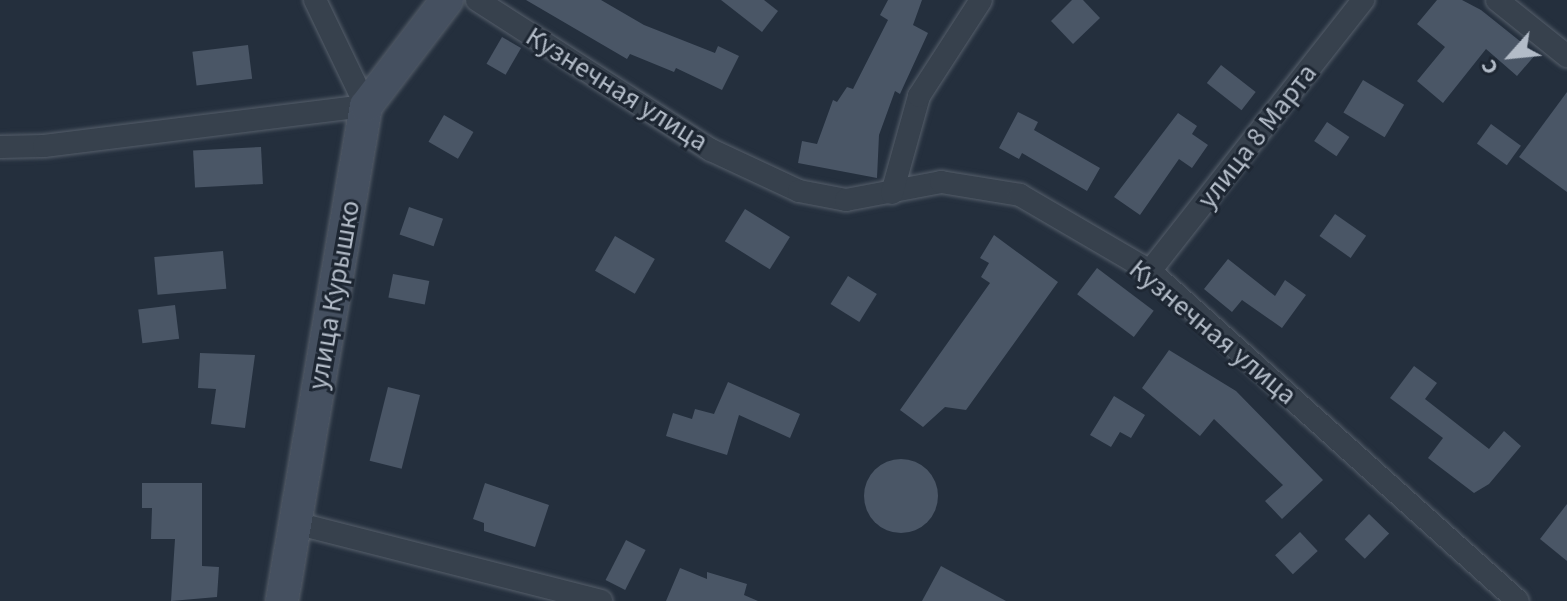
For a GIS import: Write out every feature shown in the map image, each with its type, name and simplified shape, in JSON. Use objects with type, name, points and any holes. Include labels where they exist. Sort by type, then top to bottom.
[{"type":"street","points":[[315,0],[366,106]]},
{"type":"street","points":[[0,147],[366,106],[447,0]]},
{"type":"street","name":"Кузнечная улица","points":[[477,0],[711,150],[799,191],[846,200],[941,182],[1020,195],[1150,271],[1518,601]]},
{"type":"street","points":[[892,193],[919,96],[981,0]]},
{"type":"street","name":"улица 8 Марта","points":[[1150,271],[1363,0]]},
{"type":"street","points":[[1497,0],[1567,56]]},
{"type":"street","name":"улица Курышко","points":[[282,601],[366,106]]},
{"type":"street","points":[[295,523],[601,601]]},
{"type":"building","points":[[526,0],[601,0],[644,25],[715,53],[718,46],[739,56],[722,90],[676,68],[674,72],[630,54],[627,59]]},
{"type":"building","points":[[721,0],[764,0],[778,11],[762,32]]},
{"type":"building","points":[[888,0],[922,0],[913,25],[928,33],[900,94],[895,91],[879,135],[877,178],[798,163],[802,141],[817,144],[833,100],[837,102],[847,87],[853,89],[888,20],[880,15]]},
{"type":"building","points":[[1072,0],[1083,0],[1100,18],[1073,44],[1051,21]]},
{"type":"building","points":[[1437,0],[1462,0],[1481,10],[1536,54],[1517,76],[1486,49],[1443,103],[1417,81],[1445,47],[1417,24]]},
{"type":"building","points":[[502,37],[521,48],[506,75],[486,64]]},
{"type":"building","points":[[248,45],[252,79],[197,86],[192,52]]},
{"type":"building","points":[[1221,65],[1256,92],[1242,110],[1207,83]]},
{"type":"building","points":[[1363,80],[1404,105],[1385,137],[1343,113]]},
{"type":"building","points":[[1567,92],[1567,192],[1519,157]]},
{"type":"building","points":[[1018,112],[1038,122],[1034,130],[1100,168],[1087,191],[1022,153],[1019,159],[999,148]]},
{"type":"building","points":[[1178,113],[1197,126],[1192,134],[1208,145],[1192,168],[1179,159],[1140,215],[1114,197]]},
{"type":"building","points":[[444,115],[473,132],[458,159],[428,142]]},
{"type":"building","points":[[1327,122],[1349,137],[1337,156],[1314,141]]},
{"type":"building","points":[[1491,124],[1521,146],[1507,165],[1477,143]]},
{"type":"building","points":[[261,147],[263,184],[195,188],[193,151]]},
{"type":"building","points":[[409,207],[443,219],[434,246],[400,234]]},
{"type":"building","points":[[745,209],[790,237],[770,269],[725,241]]},
{"type":"building","points":[[1335,214],[1366,236],[1351,258],[1320,236]]},
{"type":"building","points":[[994,235],[1058,282],[966,410],[945,407],[923,427],[900,410],[990,283],[981,277],[989,263],[980,258]]},
{"type":"building","points":[[615,236],[655,259],[635,294],[595,271]]},
{"type":"building","points":[[223,251],[226,289],[158,295],[154,257]]},
{"type":"building","points":[[1228,259],[1275,296],[1285,280],[1306,295],[1282,328],[1242,300],[1232,312],[1204,289]]},
{"type":"building","points":[[1097,268],[1154,311],[1134,337],[1077,294]]},
{"type":"building","points":[[393,274],[429,281],[425,305],[388,298]]},
{"type":"building","points":[[848,276],[877,294],[859,322],[831,304]]},
{"type":"building","points":[[175,305],[179,339],[142,343],[138,310]]},
{"type":"building","points":[[1169,350],[1236,391],[1323,480],[1282,519],[1265,501],[1283,485],[1214,419],[1200,436],[1142,388]]},
{"type":"building","points":[[200,353],[255,355],[245,428],[211,424],[216,389],[198,388]]},
{"type":"building","points":[[1414,366],[1437,383],[1425,399],[1489,449],[1504,431],[1521,446],[1489,484],[1474,493],[1428,458],[1443,438],[1390,398]]},
{"type":"building","points":[[728,382],[800,414],[790,438],[739,415],[727,455],[666,436],[673,413],[692,419],[695,409],[714,414]]},
{"type":"building","points":[[388,387],[420,395],[402,469],[370,461]]},
{"type":"building","points":[[1114,396],[1145,415],[1131,438],[1120,432],[1111,447],[1090,435]]},
{"type":"building","points":[[901,459],[915,462],[927,470],[935,482],[938,496],[935,510],[927,522],[915,530],[901,533],[887,530],[875,522],[867,510],[864,496],[867,482],[875,470],[887,462]]},
{"type":"building","points":[[142,483],[202,483],[202,566],[219,567],[217,597],[171,601],[175,539],[151,539],[152,508],[142,508]]},
{"type":"building","points":[[485,483],[549,505],[535,547],[484,531],[484,523],[473,519]]},
{"type":"building","points":[[1567,504],[1567,561],[1540,539]]},
{"type":"building","points":[[1369,514],[1389,533],[1365,559],[1345,539]]},
{"type":"building","points":[[1300,532],[1318,551],[1293,574],[1275,555]]},
{"type":"building","points":[[626,540],[646,550],[625,590],[606,580]]},
{"type":"building","points":[[941,566],[1006,601],[922,601]]},
{"type":"building","points":[[680,568],[707,579],[707,572],[747,584],[744,595],[758,601],[666,601]]}]
